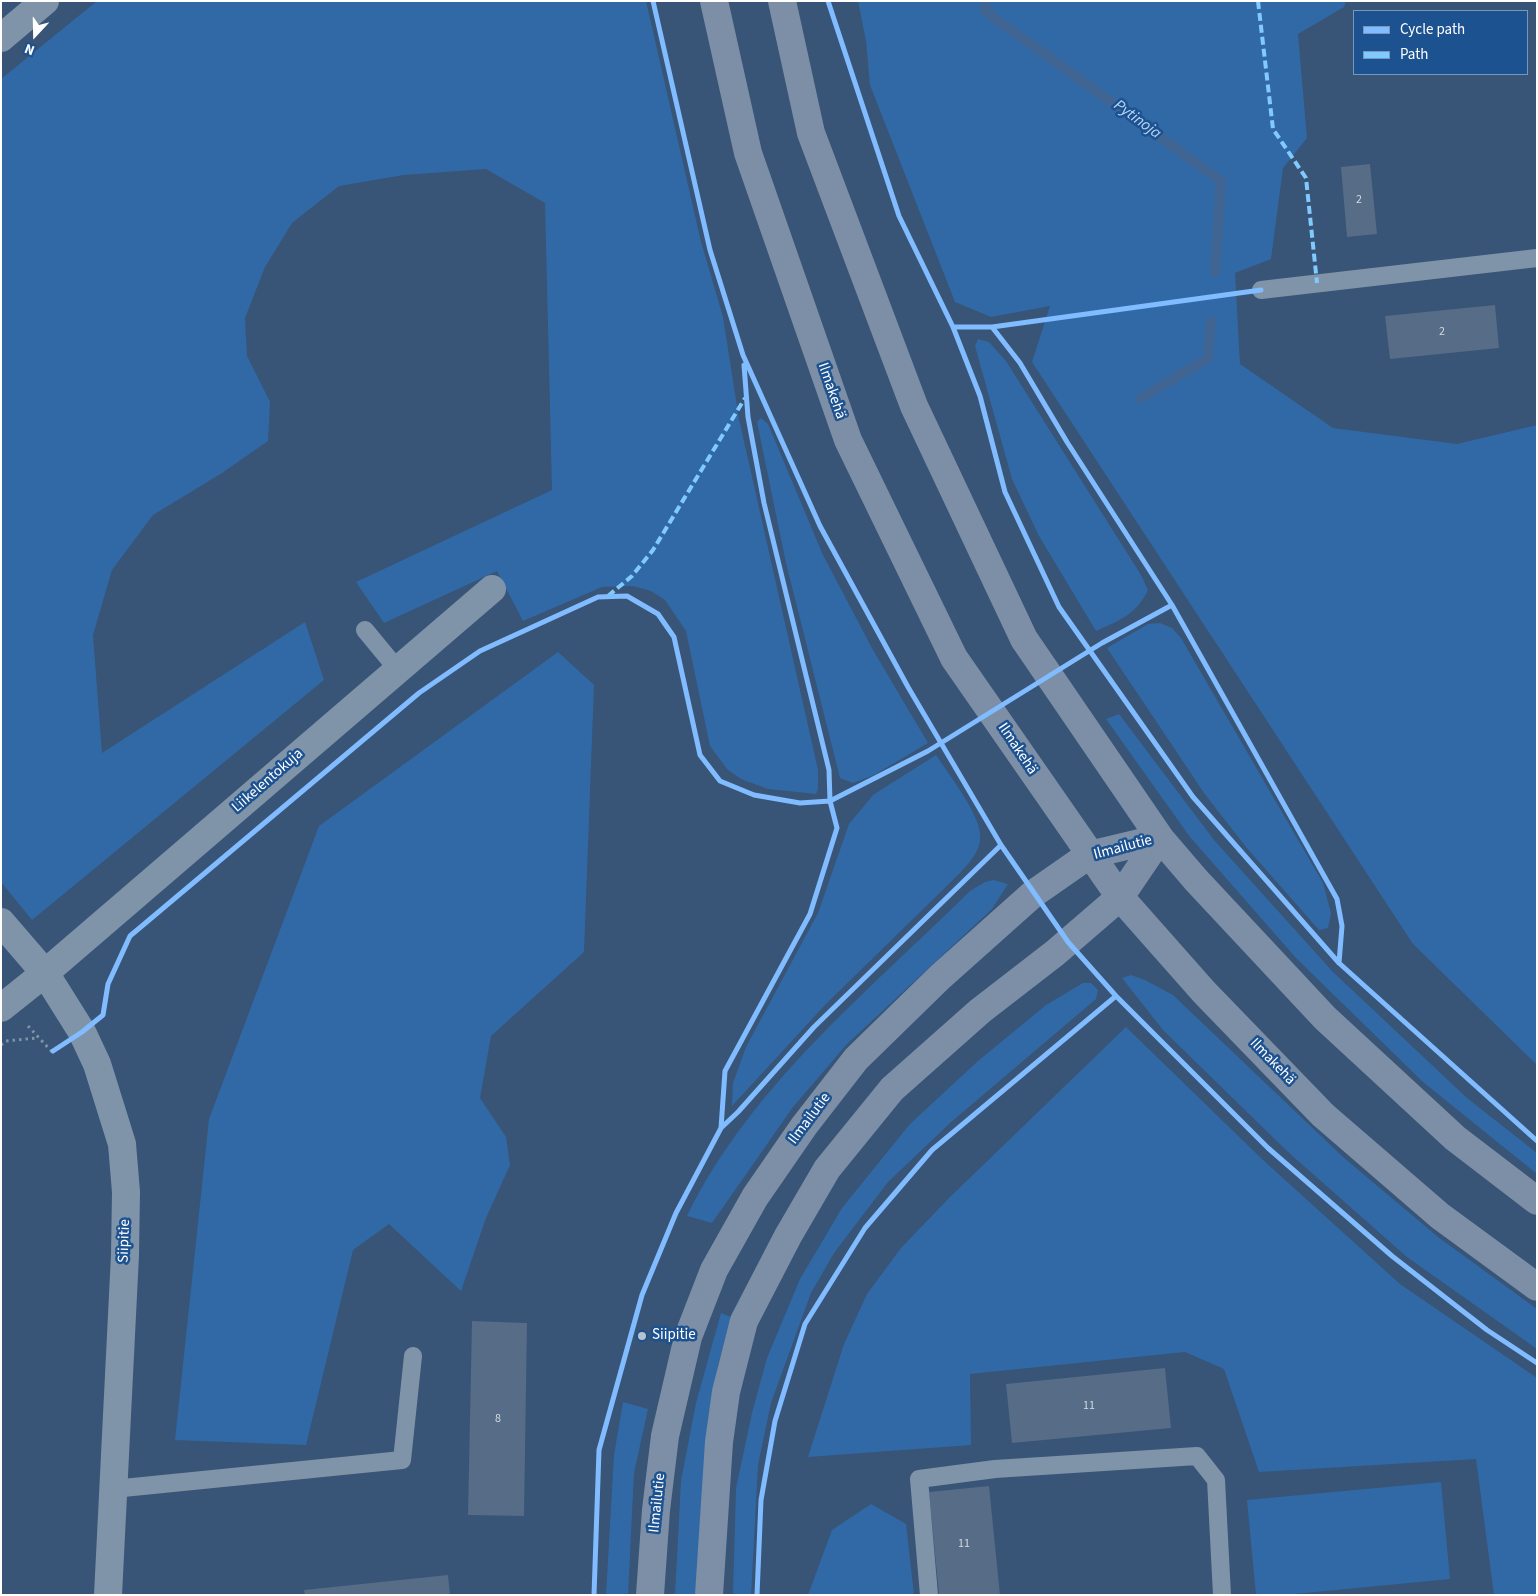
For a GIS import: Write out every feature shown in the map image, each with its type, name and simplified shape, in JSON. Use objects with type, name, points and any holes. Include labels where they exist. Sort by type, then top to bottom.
[{"type":"main road","name":"Ilmakehä","points":[[714,1],[748,153],[848,440],[954,658],[1089,855],[1120,897],[1204,992],[1323,1115],[1440,1216],[1537,1287]]},
{"type":"main road","points":[[782,1],[811,133],[914,406],[1024,639],[1160,838],[1196,880],[1325,1018],[1455,1138],[1537,1200]]},
{"type":"main road","name":"Ilmailutie","points":[[650,1595],[656,1510],[666,1436],[688,1338],[714,1270],[755,1197],[804,1126],[856,1059],[940,977],[1033,894],[1089,855],[1160,838]]},
{"type":"main road","name":"Ilmailutie","points":[[709,1595],[719,1442],[726,1392],[744,1321],[788,1236],[827,1169],[892,1089],[980,1011],[1055,953],[1120,897],[1160,838]]},
{"type":"street","points":[[1,38],[45,1]]},
{"type":"street","name":"Liikelentokuja","points":[[5,1005],[45,973],[492,589]]},
{"type":"street","name":"Siipitie","points":[[1,922],[45,973],[82,1032],[97,1064],[122,1144],[126,1192],[108,1595]]},
{"type":"lane","points":[[1261,290],[1537,258]]},
{"type":"lane","points":[[366,630],[398,670]]},
{"type":"lane","points":[[114,1489],[402,1460],[413,1356]]},
{"type":"lane","points":[[929,1595],[919,1479],[995,1469],[1197,1456],[1216,1480],[1222,1595]]},
{"type":"path","points":[[5,1005],[57,1058]]},
{"type":"path","points":[[53,1052],[82,1032]]},
{"type":"path","points":[[1,1045],[6,1041],[37,1038]]},
{"type":"shaded area","points":[[97,1],[646,1],[701,242],[723,317],[739,419],[818,770],[818,789],[816,794],[768,789],[741,779],[727,769],[710,746],[686,631],[665,600],[651,591],[633,586],[602,587],[523,621],[497,571],[384,623],[356,582],[552,490],[545,203],[486,169],[404,175],[339,186],[292,223],[265,267],[245,318],[247,356],[270,402],[268,441],[222,473],[153,515],[112,570],[93,635],[102,753],[305,622],[324,680],[32,920],[1,882],[1,79]]},
{"type":"shaded area","points":[[858,1],[1346,1],[1344,7],[1298,34],[1307,138],[1283,168],[1271,259],[1235,273],[1240,364],[1333,428],[1457,444],[1537,425],[1537,1065],[1413,944],[1032,362],[1050,306],[991,317],[955,302],[870,85],[866,41]]},
{"type":"shaded area","points":[[978,339],[989,342],[1006,361],[1141,575],[1148,590],[1133,611],[1120,620],[1096,631],[1039,536],[1012,479],[975,346]]},
{"type":"shaded area","points":[[761,418],[768,424],[823,555],[873,650],[928,743],[874,775],[853,783],[840,778],[786,563],[757,422]]},
{"type":"shaded area","points":[[1160,623],[1172,628],[1181,638],[1323,883],[1331,913],[1328,928],[1319,930],[1246,847],[1204,793],[1107,648],[1148,624]]},
{"type":"shaded area","points":[[558,652],[594,685],[584,952],[491,1036],[480,1098],[506,1137],[510,1165],[486,1218],[461,1291],[389,1224],[353,1250],[306,1445],[175,1440],[209,1119],[319,826]]},
{"type":"shaded area","points":[[1119,714],[1214,840],[1333,972],[1467,1098],[1537,1153],[1537,1174],[1423,1082],[1296,958],[1190,837],[1106,719]]},
{"type":"shaded area","points":[[936,755],[964,796],[980,831],[979,846],[975,854],[960,873],[825,1005],[732,1106],[733,1083],[746,1047],[818,913],[849,824],[873,795]]},
{"type":"shaded area","points":[[993,880],[1008,884],[992,909],[847,1044],[793,1107],[712,1223],[687,1216],[713,1169],[744,1124],[814,1042],[970,891],[985,882]]},
{"type":"shaded area","points":[[1131,975],[1145,980],[1173,995],[1343,1157],[1438,1237],[1537,1309],[1537,1349],[1407,1257],[1288,1152],[1163,1030],[1122,978]]},
{"type":"shaded area","points":[[1083,983],[1091,983],[1098,990],[1096,999],[950,1123],[888,1182],[834,1253],[811,1293],[771,1403],[758,1465],[751,1595],[733,1595],[736,1488],[752,1413],[767,1358],[800,1279],[842,1208],[910,1124],[978,1061],[1046,1005]]},
{"type":"shaded area","points":[[1126,1027],[1263,1160],[1400,1284],[1537,1378],[1537,1595],[1494,1595],[1476,1459],[1259,1472],[1224,1369],[1185,1352],[970,1374],[971,1445],[808,1457],[844,1344],[867,1294],[901,1248],[949,1198]]},
{"type":"shaded area","points":[[721,1313],[731,1317],[718,1365],[708,1421],[698,1595],[675,1595],[681,1481],[696,1403]]},
{"type":"shaded area","points":[[623,1402],[648,1409],[634,1473],[628,1595],[606,1595],[614,1455]]},
{"type":"shaded area","points":[[1441,1482],[1450,1579],[1284,1595],[1256,1595],[1247,1500]]},
{"type":"shaded area","points":[[871,1504],[906,1524],[914,1595],[808,1595],[832,1530]]},
{"type":"building","points":[[1370,164],[1377,234],[1347,237],[1341,167]]},
{"type":"building","points":[[1495,305],[1499,348],[1390,359],[1385,316]]},
{"type":"building","points":[[472,1321],[527,1323],[524,1516],[468,1515]]},
{"type":"building","points":[[1165,1368],[1171,1428],[1012,1443],[1006,1384]]},
{"type":"building","points":[[989,1486],[1000,1595],[939,1595],[929,1492]]},
{"type":"building","points":[[448,1575],[450,1595],[305,1595],[304,1590]]},
{"type":"waterway","name":"Pytinoja","points":[[986,1],[985,11],[1221,181],[1215,272]]},
{"type":"waterway","points":[[1141,398],[1208,358],[1211,321]]},
{"type":"marked path","points":[[1258,1],[1273,129],[1306,178],[1317,283]]},
{"type":"marked path","points":[[608,596],[632,576],[653,550],[745,398]]},
{"type":"cycle path","points":[[653,1],[710,250],[743,355],[820,526],[908,687],[1001,845],[1068,942],[1116,996],[1268,1148],[1392,1256],[1487,1330],[1537,1363]]},
{"type":"cycle path","points":[[828,1],[899,216],[953,327],[980,396],[1005,492],[1059,607],[1193,797],[1339,963],[1537,1141]]},
{"type":"cycle path","points":[[992,327],[1261,290]]},
{"type":"cycle path","points":[[53,1051],[82,1032],[103,1015],[108,984],[130,936],[419,693],[480,651],[598,597],[627,596],[658,614],[674,637],[700,755],[720,781],[754,795],[800,803],[830,801],[928,751],[1102,643],[1172,605],[1067,442],[1020,363],[992,327],[953,327]]},
{"type":"cycle path","points":[[594,1595],[599,1450],[642,1295],[676,1213],[721,1128],[725,1071],[810,914],[837,828],[830,801],[829,770],[764,503],[748,417],[744,365]]},
{"type":"cycle path","points":[[1172,605],[1337,899],[1342,926],[1339,963]]},
{"type":"cycle path","points":[[721,1128],[738,1112],[814,1027],[1001,845]]},
{"type":"cycle path","points":[[757,1595],[761,1500],[775,1421],[805,1324],[865,1228],[932,1150],[1116,996]]},
{"type":"place","name":"Siipitie","points":[[642,1336]]}]
